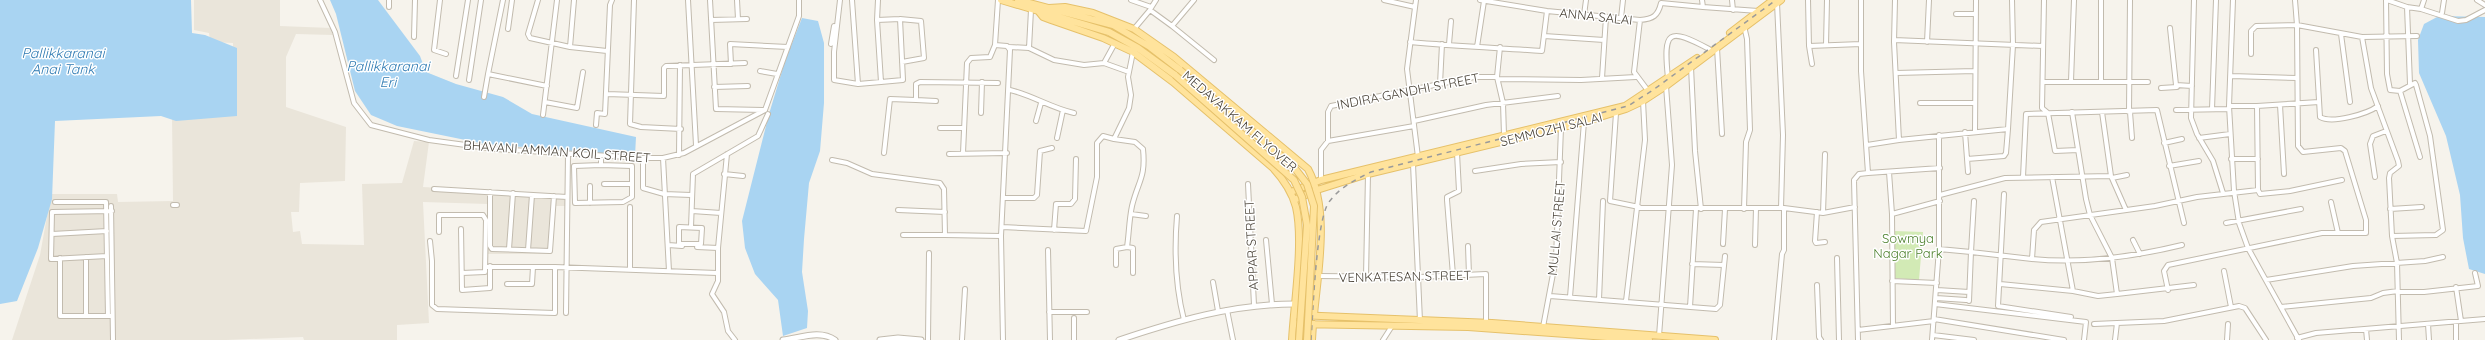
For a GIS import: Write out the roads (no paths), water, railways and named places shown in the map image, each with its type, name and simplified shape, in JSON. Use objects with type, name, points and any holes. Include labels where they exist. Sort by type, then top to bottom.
[{"type":"main road","points":[[999,0],[1049,8],[1065,7],[1093,13],[1134,29],[1174,57],[1300,161],[1318,181],[1317,190],[1320,203],[1319,244],[1318,276],[1314,315]]},
{"type":"main road","name":"SEMMOZHI SALAI","points":[[1294,200],[1317,190],[1368,174],[1561,128],[1616,113],[1644,101],[1668,78],[1744,25],[1758,11],[1773,1]]},
{"type":"main road","name":"SEMMOZHI SALAI","points":[[1291,192],[1318,181],[1625,106],[1666,86],[1718,48],[1773,1]]},
{"type":"main road","points":[[1018,2],[1031,10],[1108,32],[1142,51],[1175,75],[1278,164],[1298,187],[1305,206],[1307,225],[1299,340]]},
{"type":"main road","name":"MEDAVAKKAM FLYOVER","points":[[1049,8],[1092,18],[1120,29],[1150,47],[1180,70],[1293,166],[1307,184],[1315,216],[1307,340]]},
{"type":"main road","points":[[1039,12],[1043,17],[1115,42],[1133,52],[1173,82],[1273,168],[1291,192],[1297,217],[1292,340]]},
{"type":"main road","points":[[1297,243],[1319,244]]},
{"type":"main road","points":[[1293,315],[1314,315],[1419,324],[1543,327],[1597,336],[1715,340]]},
{"type":"main road","points":[[1292,324],[1392,326],[1419,324]]},
{"type":"main road","points":[[1312,340],[1313,324]]},
{"type":"main road","points":[[1486,326],[1650,340]]},
{"type":"street","name":"BHAVANI AMMAN KOIL STREET","points":[[320,0],[334,32],[354,103],[371,125],[429,140],[495,149],[643,158],[663,158],[680,155]]},
{"type":"street","points":[[389,7],[390,0]]},
{"type":"street","points":[[414,37],[415,0]]},
{"type":"street","points":[[440,0],[434,50],[446,54]]},
{"type":"street","points":[[456,76],[468,0]]},
{"type":"street","points":[[469,80],[481,0]]},
{"type":"street","points":[[484,97],[503,0]]},
{"type":"street","points":[[508,29],[512,0]]},
{"type":"street","points":[[538,0],[529,36],[532,39],[570,47],[607,51]]},
{"type":"street","points":[[543,115],[553,44],[557,0]]},
{"type":"street","points":[[570,47],[574,0]]},
{"type":"street","points":[[596,125],[597,113],[605,114],[607,94],[607,51],[610,5],[612,0]]},
{"type":"street","points":[[634,0],[630,122],[632,125],[681,129]]},
{"type":"street","points":[[688,0],[696,145]]},
{"type":"street","points":[[710,0],[716,109],[767,112]]},
{"type":"street","points":[[737,0],[738,19]]},
{"type":"street","points":[[691,227],[692,174],[758,136],[799,16],[799,0]]},
{"type":"street","points":[[831,44],[839,0]]},
{"type":"street","points":[[839,0],[834,52],[834,80],[858,84],[903,80],[900,19]]},
{"type":"street","points":[[852,0],[858,84]]},
{"type":"street","points":[[878,0],[877,20],[881,82]]},
{"type":"street","points":[[963,153],[968,60],[990,57],[995,45],[999,0]]},
{"type":"street","points":[[1131,0],[1150,9],[1214,60]]},
{"type":"street","points":[[1134,29],[1156,0]]},
{"type":"street","points":[[1172,26],[1194,0]]},
{"type":"street","points":[[1384,0],[1415,7]]},
{"type":"street","points":[[1416,0],[1408,69],[1418,157]]},
{"type":"street","points":[[1477,47],[1482,0]]},
{"type":"street","name":"ANNA SALAI","points":[[1482,0],[1547,11],[1640,20]]},
{"type":"street","points":[[1584,15],[1586,0]]},
{"type":"street","points":[[1621,18],[1623,0]]},
{"type":"street","points":[[1702,0],[1703,7]]},
{"type":"street","points":[[1732,0],[1733,10]]},
{"type":"street","points":[[1808,0],[1809,46],[1812,64]]},
{"type":"street","points":[[1826,45],[1827,0]]},
{"type":"street","points":[[1861,0],[1861,44],[1868,173]]},
{"type":"street","points":[[1895,0],[1894,40],[1899,140]]},
{"type":"street","points":[[1927,42],[1929,0]]},
{"type":"street","points":[[1974,132],[1976,0]]},
{"type":"street","points":[[1967,159],[2004,156],[2006,152],[2013,45],[2012,0]]},
{"type":"street","points":[[2044,0],[2042,108],[2048,113],[2055,151],[2078,150]]},
{"type":"street","points":[[2071,81],[2074,0]]},
{"type":"street","points":[[2100,81],[2101,0]]},
{"type":"street","points":[[2130,0],[2129,112],[2132,138]]},
{"type":"street","points":[[2194,0],[2191,118],[2199,138],[2213,161],[2223,193]]},
{"type":"street","points":[[2212,109],[2216,0]]},
{"type":"street","points":[[2233,0],[2229,108],[2234,192],[2239,220],[2248,248],[2298,339],[2316,333],[2398,325],[2461,322],[2485,319]]},
{"type":"street","points":[[2168,290],[2165,266],[2322,233],[2366,233],[2366,220],[2345,151],[2342,148],[2303,152],[2298,146],[2296,104],[2297,25],[2295,0]]},
{"type":"street","points":[[2392,236],[2436,235],[2442,230],[2430,136],[2416,85],[2415,83],[2410,84],[2400,91],[2390,90],[2387,74],[2386,0],[2407,7],[2421,9],[2458,22],[2466,20],[2485,10]]},
{"type":"street","points":[[2421,9],[2424,0]]},
{"type":"street","points":[[2442,13],[2444,0]]},
{"type":"street","points":[[2477,0],[2485,5]]},
{"type":"street","points":[[1650,94],[1636,77],[1634,61],[1640,20],[1652,19],[1657,15],[1662,1],[1703,7],[1758,11]]},
{"type":"street","points":[[1773,1],[1783,135],[1782,208],[1784,250],[1782,254],[1774,340]]},
{"type":"street","points":[[2407,7],[2410,84]]},
{"type":"street","points":[[1029,48],[1031,10]]},
{"type":"street","points":[[1410,42],[1542,51],[1547,11]]},
{"type":"street","points":[[1956,14],[1976,14]]},
{"type":"street","points":[[1602,78],[1606,17]]},
{"type":"street","points":[[711,20],[747,19]]},
{"type":"street","points":[[877,20],[900,19],[921,21],[924,58],[902,62]]},
{"type":"street","points":[[1449,44],[1451,21]]},
{"type":"street","points":[[1744,25],[1747,39],[1750,130],[1746,142],[1744,208]]},
{"type":"street","points":[[2251,54],[2252,28],[2297,25],[2362,37],[2417,36]]},
{"type":"street","points":[[2170,28],[2175,82],[2178,87]]},
{"type":"street","points":[[2341,34],[2350,102]]},
{"type":"street","points":[[1668,78],[1666,54],[1669,40],[1673,37],[1683,35],[1710,49]]},
{"type":"street","points":[[1544,36],[1604,40]]},
{"type":"street","points":[[2362,37],[2371,88],[2399,166],[2390,172],[2392,236],[2397,262],[2399,340]]},
{"type":"street","points":[[1894,40],[2043,46]]},
{"type":"street","points":[[1104,63],[1115,42]]},
{"type":"street","points":[[731,64],[730,44],[788,47]]},
{"type":"street","points":[[1440,84],[1442,44]]},
{"type":"street","points":[[1809,46],[1861,44]]},
{"type":"street","points":[[995,45],[1029,48],[1054,60],[1084,65],[1104,63],[1129,72]]},
{"type":"street","points":[[1003,340],[1001,236],[1010,90],[1009,47]]},
{"type":"street","points":[[1500,47],[1498,78],[1503,103],[1504,135]]},
{"type":"street","points":[[1718,48],[1722,134]]},
{"type":"street","points":[[2316,50],[2320,113],[2323,118],[2338,119],[2370,112],[2378,106]]},
{"type":"street","points":[[1114,139],[1129,108],[1129,72],[1133,52]]},
{"type":"street","points":[[607,94],[664,96],[664,68],[680,65],[745,63]]},
{"type":"street","points":[[680,65],[680,155]]},
{"type":"street","points":[[1690,307],[1692,264],[1699,209],[1691,67]]},
{"type":"street","points":[[760,71],[778,74]]},
{"type":"street","points":[[1896,73],[1975,71]]},
{"type":"street","points":[[545,102],[577,108],[583,72]]},
{"type":"street","points":[[488,74],[547,86]]},
{"type":"street","points":[[2230,76],[2296,78]]},
{"type":"street","name":"INDIRA GANDHI STREET","points":[[1328,141],[1328,112],[1331,106],[1410,89],[1474,77],[1636,77]]},
{"type":"street","points":[[916,100],[916,84],[920,82],[998,83]]},
{"type":"street","points":[[982,82],[982,113]]},
{"type":"street","points":[[2043,82],[2148,82]]},
{"type":"street","points":[[714,87],[748,86]]},
{"type":"street","points":[[1661,337],[1661,304],[1672,164],[1666,86]]},
{"type":"street","points":[[2161,88],[2192,86]]},
{"type":"street","points":[[1010,90],[1023,93],[1041,103],[1074,113]]},
{"type":"street","points":[[2400,91],[2420,157]]},
{"type":"street","points":[[1414,121],[1503,103],[1558,96]]},
{"type":"street","points":[[884,153],[890,99],[936,101]]},
{"type":"street","points":[[1626,301],[1645,140],[1644,101]]},
{"type":"street","points":[[2176,110],[2319,102]]},
{"type":"street","points":[[1036,121],[1041,103]]},
{"type":"street","points":[[1920,103],[1974,103]]},
{"type":"street","points":[[2280,105],[2284,174]]},
{"type":"street","points":[[2257,106],[2258,190],[2260,194],[2290,191],[2342,180]]},
{"type":"street","points":[[1057,138],[1063,110]]},
{"type":"street","points":[[2023,177],[2026,114],[2157,110],[2169,166],[2184,223]]},
{"type":"street","points":[[680,155],[696,145],[767,112]]},
{"type":"street","points":[[2072,112],[2082,177],[2090,215],[2112,258],[2117,294]]},
{"type":"street","points":[[2102,112],[2112,177],[2126,210]]},
{"type":"street","points":[[1616,113],[1610,202],[1638,207],[1699,209],[1782,208],[1823,213],[1855,207]]},
{"type":"street","points":[[1570,297],[1584,122]]},
{"type":"street","points":[[1318,181],[1321,150],[1328,141],[1414,126]]},
{"type":"street","points":[[940,128],[964,128]]},
{"type":"street","name":"MULLAI STREET","points":[[1543,327],[1556,258],[1561,162],[1561,128]]},
{"type":"street","points":[[1867,145],[1965,132],[2008,129]]},
{"type":"street","points":[[2375,177],[2370,144],[2373,136],[2386,130]]},
{"type":"street","points":[[1965,132],[1968,172]]},
{"type":"street","points":[[2199,138],[2230,134]]},
{"type":"street","points":[[1932,340],[1939,249],[1939,135]]},
{"type":"street","points":[[1002,227],[1080,231],[1087,229],[1089,208],[1097,177],[1097,143],[1103,136],[1135,142],[1143,149],[1144,175],[1131,214],[1127,247]]},
{"type":"street","points":[[2164,143],[2182,139]]},
{"type":"street","points":[[1004,198],[1034,198],[1037,196],[1040,151],[1052,148]]},
{"type":"street","points":[[949,154],[1006,153]]},
{"type":"street","points":[[1453,275],[1446,200],[1447,197],[1459,191],[1457,153]]},
{"type":"street","points":[[566,313],[568,154]]},
{"type":"street","points":[[727,154],[718,248],[718,281],[712,294],[724,312],[728,331],[735,340]]},
{"type":"street","points":[[1823,213],[1824,154]]},
{"type":"street","points":[[601,156],[601,165]]},
{"type":"street","points":[[643,158],[642,187],[664,194],[692,195]]},
{"type":"street","points":[[663,158],[669,271]]},
{"type":"street","points":[[1054,230],[1056,204],[1071,204],[1075,199],[1076,159]]},
{"type":"street","points":[[2232,160],[2258,159]]},
{"type":"street","points":[[832,160],[847,163],[872,174],[940,184],[944,189],[945,235]]},
{"type":"street","points":[[2169,166],[2199,161]]},
{"type":"street","points":[[1475,171],[1521,164],[1561,162]]},
{"type":"street","points":[[1413,164],[1419,277],[1419,324]]},
{"type":"street","points":[[601,165],[631,165],[632,197],[626,201],[575,203],[574,166],[601,165]]},
{"type":"street","points":[[1858,340],[1854,180],[1859,174],[1940,168]]},
{"type":"street","points":[[1889,172],[1892,214],[1893,326]]},
{"type":"street","points":[[724,174],[743,176]]},
{"type":"street","points":[[1366,277],[1368,174]]},
{"type":"street","points":[[1940,195],[2006,178],[2112,177],[2126,175]]},
{"type":"street","points":[[2052,177],[2073,291]]},
{"type":"street","points":[[567,184],[574,184]]},
{"type":"street","points":[[604,184],[632,184]]},
{"type":"street","name":"APPAR STREET","points":[[1248,184],[1254,305]]},
{"type":"street","points":[[590,186],[590,203]]},
{"type":"street","points":[[434,189],[567,197]]},
{"type":"street","points":[[2032,259],[2036,225],[2059,219],[2126,210],[2223,193],[2258,190]]},
{"type":"street","points":[[490,192],[490,246],[492,249],[548,251],[551,249],[554,196]]},
{"type":"street","points":[[509,249],[513,193]]},
{"type":"street","points":[[528,250],[532,194]]},
{"type":"street","points":[[2004,194],[1998,306],[2071,317]]},
{"type":"street","points":[[1599,300],[1602,201]]},
{"type":"street","points":[[1892,214],[1940,201]]},
{"type":"street","points":[[1936,298],[1967,301],[1969,292],[1974,201]]},
{"type":"street","points":[[55,202],[106,202],[110,316],[113,340]]},
{"type":"street","points":[[2331,202],[2338,233]]},
{"type":"street","points":[[110,316],[111,206]]},
{"type":"street","points":[[630,207],[630,269]]},
{"type":"street","points":[[2390,209],[2422,207]]},
{"type":"street","points":[[1755,245],[1756,208]]},
{"type":"street","points":[[1723,244],[1725,209]]},
{"type":"street","points":[[2226,224],[2239,220],[2301,209]]},
{"type":"street","points":[[898,210],[945,212]]},
{"type":"street","points":[[107,256],[51,258],[52,212],[112,211]]},
{"type":"street","points":[[692,211],[721,213]]},
{"type":"street","points":[[1817,212],[1815,241],[1816,243],[1825,242]]},
{"type":"street","points":[[1131,214],[1146,216]]},
{"type":"street","points":[[439,232],[439,215],[483,215],[486,220],[490,288],[462,290],[461,229]]},
{"type":"street","points":[[1177,216],[1174,264],[1178,295],[1184,320]]},
{"type":"street","points":[[679,227],[691,227],[702,228],[701,244],[680,244],[679,227]]},
{"type":"street","points":[[52,234],[107,231]]},
{"type":"street","points":[[903,235],[1001,236]]},
{"type":"street","points":[[430,240],[432,261],[432,305],[437,309],[555,313],[555,267]]},
{"type":"street","points":[[1266,240],[1272,304]]},
{"type":"street","points":[[2133,240],[2140,254]]},
{"type":"street","points":[[668,245],[718,248]]},
{"type":"street","points":[[1939,249],[2032,259],[2067,261],[2112,258],[2182,245]]},
{"type":"street","points":[[1468,246],[1469,275]]},
{"type":"street","points":[[1116,266],[1116,249],[1127,247],[1133,248],[1133,273]]},
{"type":"street","points":[[1048,250],[1050,340]]},
{"type":"street","points":[[928,340],[929,254]]},
{"type":"street","points":[[1550,296],[1718,308],[1725,256]]},
{"type":"street","points":[[86,257],[86,316]]},
{"type":"street","points":[[2266,280],[2302,273],[2397,262],[2425,261],[2443,257]]},
{"type":"street","points":[[60,258],[60,316],[110,316]]},
{"type":"street","points":[[1837,258],[1839,340]]},
{"type":"street","points":[[1692,264],[1724,265]]},
{"type":"street","points":[[488,267],[555,267],[717,273]]},
{"type":"street","points":[[462,273],[485,272],[488,267]]},
{"type":"street","points":[[507,284],[532,284],[533,267]]},
{"type":"street","points":[[2224,271],[2231,307]]},
{"type":"street","points":[[2281,307],[2371,298],[2383,293],[2424,292],[2456,287],[2478,286],[2475,273]]},
{"type":"street","name":"VENKATESAN STREET","points":[[1318,276],[1419,277],[1486,274],[1486,326]]},
{"type":"street","points":[[1892,281],[1937,283]]},
{"type":"street","points":[[1213,282],[1218,311]]},
{"type":"street","points":[[2000,284],[2073,291],[2098,296],[2168,290],[2194,285]]},
{"type":"street","points":[[1817,285],[1818,337],[1821,340]]},
{"type":"street","points":[[2456,287],[2461,322]]},
{"type":"street","points":[[962,340],[965,288]]},
{"type":"street","points":[[1937,290],[1969,292]]},
{"type":"street","points":[[1119,340],[1218,311],[1254,305],[1294,304]]},
{"type":"street","points":[[1935,304],[2086,322],[2084,340]]},
{"type":"street","points":[[2094,324],[2164,321],[2231,307],[2246,308],[2266,340]]},
{"type":"street","points":[[1227,310],[1233,340]]},
{"type":"street","points":[[1049,312],[1087,312]]},
{"type":"street","points":[[1074,318],[1074,340]]},
{"type":"street","points":[[1858,330],[1934,320],[2064,340]]},
{"type":"street","points":[[2456,322],[2456,340]]},
{"type":"street","points":[[2115,340],[2117,323]]},
{"type":"street","points":[[2227,340],[2228,324]]},
{"type":"street","points":[[2428,324],[2429,340]]},
{"type":"street","points":[[1383,340],[1392,326]]},
{"type":"street","points":[[2366,329],[2367,340]]},
{"type":"street","points":[[783,340],[818,334],[830,336],[835,340]]},
{"type":"street","points":[[1933,335],[1974,340]]},
{"type":"street","points":[[880,340],[921,340]]},
{"type":"water","name":"Pallikkaranai Anai Tank","points":[[0,0],[191,0],[192,33],[205,35],[237,48],[237,116],[176,121],[161,116],[55,121],[52,199],[38,248],[17,301],[0,304]]},
{"type":"water","name":"Pallikkaranai Eri","points":[[330,0],[378,0],[420,56],[426,72],[456,84],[503,97],[532,114],[636,137],[635,156],[485,144],[397,126],[371,115],[355,91],[336,14]]},
{"type":"water","points":[[2439,16],[2485,17],[2485,274],[2469,269],[2463,238],[2460,195],[2446,136],[2419,73],[2418,40],[2424,24]]},
{"type":"water","points":[[802,18],[818,21],[824,43],[824,103],[820,151],[809,183],[804,239],[802,272],[808,311],[807,328],[783,336],[778,300],[755,274],[745,248],[742,221],[769,114],[785,61]]},
{"type":"railway","points":[[1311,340],[1316,268],[1321,227],[1329,202],[1343,188],[1371,172],[1628,106],[1653,90],[1776,0]]},
{"type":"park label","name":"Sowmya Nagar Park","points":[[1908,246]]}]
